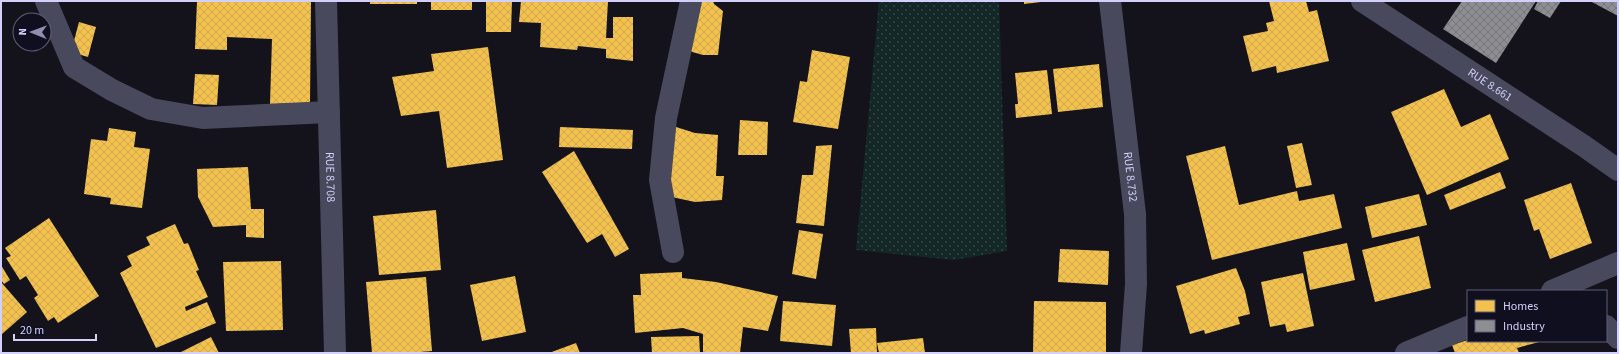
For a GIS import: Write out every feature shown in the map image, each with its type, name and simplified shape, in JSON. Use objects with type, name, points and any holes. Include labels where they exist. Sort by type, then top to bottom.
[{"type":"street","points":[[46,1],[74,67],[112,90],[152,109],[203,118],[329,112]]},
{"type":"street","name":"RUE 8.708","points":[[326,1],[335,353]]},
{"type":"street","points":[[673,252],[660,180],[666,118],[691,1]]},
{"type":"street","name":"RUE 8.732","points":[[1110,1],[1135,214],[1136,284],[1131,353]]},
{"type":"street","name":"RUE 8.661","points":[[1362,1],[1578,142],[1618,170]]},
{"type":"street","points":[[1562,289],[1618,263]]},
{"type":"street","points":[[1406,353],[1467,327]]},
{"type":"street","points":[[1607,327],[1618,338]]},
{"type":"green space","points":[[879,1],[999,1],[1007,251],[954,260],[856,250]]},
{"type":"building: Homes","points":[[197,1],[311,1],[310,103],[270,104],[272,39],[227,37],[227,50],[195,49]]},
{"type":"building: Homes","points":[[370,1],[417,1],[417,4],[370,4]]},
{"type":"building: Homes","points":[[431,1],[472,1],[472,10],[431,10]]},
{"type":"building: Homes","points":[[486,1],[512,1],[511,32],[486,32]]},
{"type":"building: Homes","points":[[521,1],[608,1],[606,38],[613,38],[613,17],[633,17],[633,61],[606,58],[606,49],[578,46],[577,50],[540,47],[541,23],[519,22]]},
{"type":"building: Homes","points":[[695,1],[713,1],[714,4],[723,11],[718,55],[703,55],[689,51]]},
{"type":"building: Homes","points":[[1024,1],[1041,1],[1041,2],[1024,4]]},
{"type":"building: Homes","points":[[1269,1],[1306,1],[1309,12],[1317,10],[1329,61],[1277,73],[1276,66],[1252,72],[1243,36],[1268,31],[1266,23],[1274,21]]},
{"type":"building: Homes","points":[[79,22],[96,27],[88,57],[71,52]]},
{"type":"building: Homes","points":[[488,47],[503,160],[447,168],[439,111],[401,116],[392,77],[434,71],[431,54]]},
{"type":"building: Homes","points":[[812,50],[850,57],[838,129],[793,122],[800,81],[807,82]]},
{"type":"building: Homes","points":[[1099,64],[1103,107],[1058,112],[1053,69]]},
{"type":"building: Homes","points":[[1047,70],[1052,114],[1016,118],[1015,104],[1018,104],[1015,73]]},
{"type":"building: Homes","points":[[195,74],[219,75],[217,105],[193,104]]},
{"type":"building: Homes","points":[[1444,89],[1461,127],[1490,114],[1509,159],[1427,195],[1391,112]]},
{"type":"building: Homes","points":[[740,120],[768,122],[767,155],[738,155]]},
{"type":"building: Homes","points":[[673,126],[695,133],[718,135],[716,176],[724,176],[722,200],[695,202],[667,196]]},
{"type":"building: Homes","points":[[560,127],[633,130],[632,149],[559,147]]},
{"type":"building: Homes","points":[[109,128],[136,132],[134,147],[150,149],[142,208],[110,204],[111,198],[84,194],[91,139],[107,141]]},
{"type":"building: Homes","points":[[1302,143],[1312,185],[1296,188],[1287,146]]},
{"type":"building: Homes","points":[[832,145],[824,226],[796,223],[802,175],[813,175],[816,146]]},
{"type":"building: Homes","points":[[1225,146],[1239,205],[1297,191],[1299,201],[1334,194],[1342,228],[1212,260],[1186,156]]},
{"type":"building: Homes","points":[[574,151],[629,249],[615,257],[602,234],[587,243],[542,172]]},
{"type":"building: Homes","points":[[248,167],[251,209],[264,209],[264,238],[246,237],[246,225],[213,227],[198,197],[197,169]]},
{"type":"building: Homes","points":[[1500,172],[1506,188],[1450,210],[1444,195]]},
{"type":"building: Homes","points":[[1571,183],[1592,243],[1550,259],[1539,229],[1534,231],[1524,200]]},
{"type":"building: Homes","points":[[1419,194],[1427,225],[1372,238],[1365,207]]},
{"type":"building: Homes","points":[[436,210],[441,270],[379,275],[373,216]]},
{"type":"building: Homes","points":[[49,218],[99,296],[58,323],[54,317],[48,321],[34,298],[38,295],[26,276],[20,280],[6,258],[11,256],[5,248]]},
{"type":"building: Homes","points":[[175,224],[184,244],[188,243],[199,270],[196,271],[208,297],[185,307],[186,311],[207,302],[216,323],[156,348],[120,273],[132,266],[127,256],[150,245],[146,237]]},
{"type":"building: Homes","points":[[799,230],[823,234],[816,279],[792,274]]},
{"type":"building: Homes","points":[[1419,236],[1431,288],[1375,302],[1362,250]]},
{"type":"building: Homes","points":[[1347,243],[1355,280],[1310,290],[1303,252]]},
{"type":"building: Homes","points":[[1060,249],[1109,251],[1108,285],[1058,282]]},
{"type":"building: Homes","points":[[281,261],[283,330],[226,331],[223,262]]},
{"type":"building: Homes","points":[[1,265],[10,280],[4,284],[1,280]]},
{"type":"building: Homes","points":[[1236,268],[1245,291],[1250,314],[1238,317],[1240,324],[1205,334],[1204,330],[1190,334],[1176,286]]},
{"type":"building: Homes","points":[[682,272],[682,278],[716,282],[778,296],[768,331],[743,327],[740,353],[703,353],[703,334],[683,328],[635,333],[633,295],[641,295],[640,274]]},
{"type":"building: Homes","points":[[1303,273],[1314,326],[1287,332],[1285,324],[1270,327],[1261,282]]},
{"type":"building: Homes","points":[[515,276],[526,332],[482,341],[470,285]]},
{"type":"building: Homes","points":[[426,277],[432,351],[372,353],[366,282]]},
{"type":"building: Homes","points":[[1,282],[27,312],[1,335]]},
{"type":"building: Homes","points":[[783,301],[836,305],[832,346],[780,341]]},
{"type":"building: Homes","points":[[1034,301],[1106,302],[1106,353],[1033,353]]},
{"type":"building: Homes","points":[[876,328],[877,353],[851,353],[849,329]]},
{"type":"building: Homes","points":[[699,336],[700,353],[652,353],[651,337]]},
{"type":"building: Homes","points":[[211,337],[219,353],[179,353]]},
{"type":"building: Homes","points":[[923,338],[925,353],[879,353],[877,343]]},
{"type":"building: Homes","points":[[1467,340],[1467,342],[1539,342],[1517,348],[1519,353],[1455,353],[1452,345]]},
{"type":"building: Homes","points":[[576,343],[580,353],[549,353]]},
{"type":"building: Industry","points":[[1462,1],[1536,1],[1496,63],[1443,29]]},
{"type":"building: Industry","points":[[1538,1],[1561,1],[1550,18],[1534,9]]},
{"type":"building: Industry","points":[[1590,1],[1618,1],[1618,16]]}]
